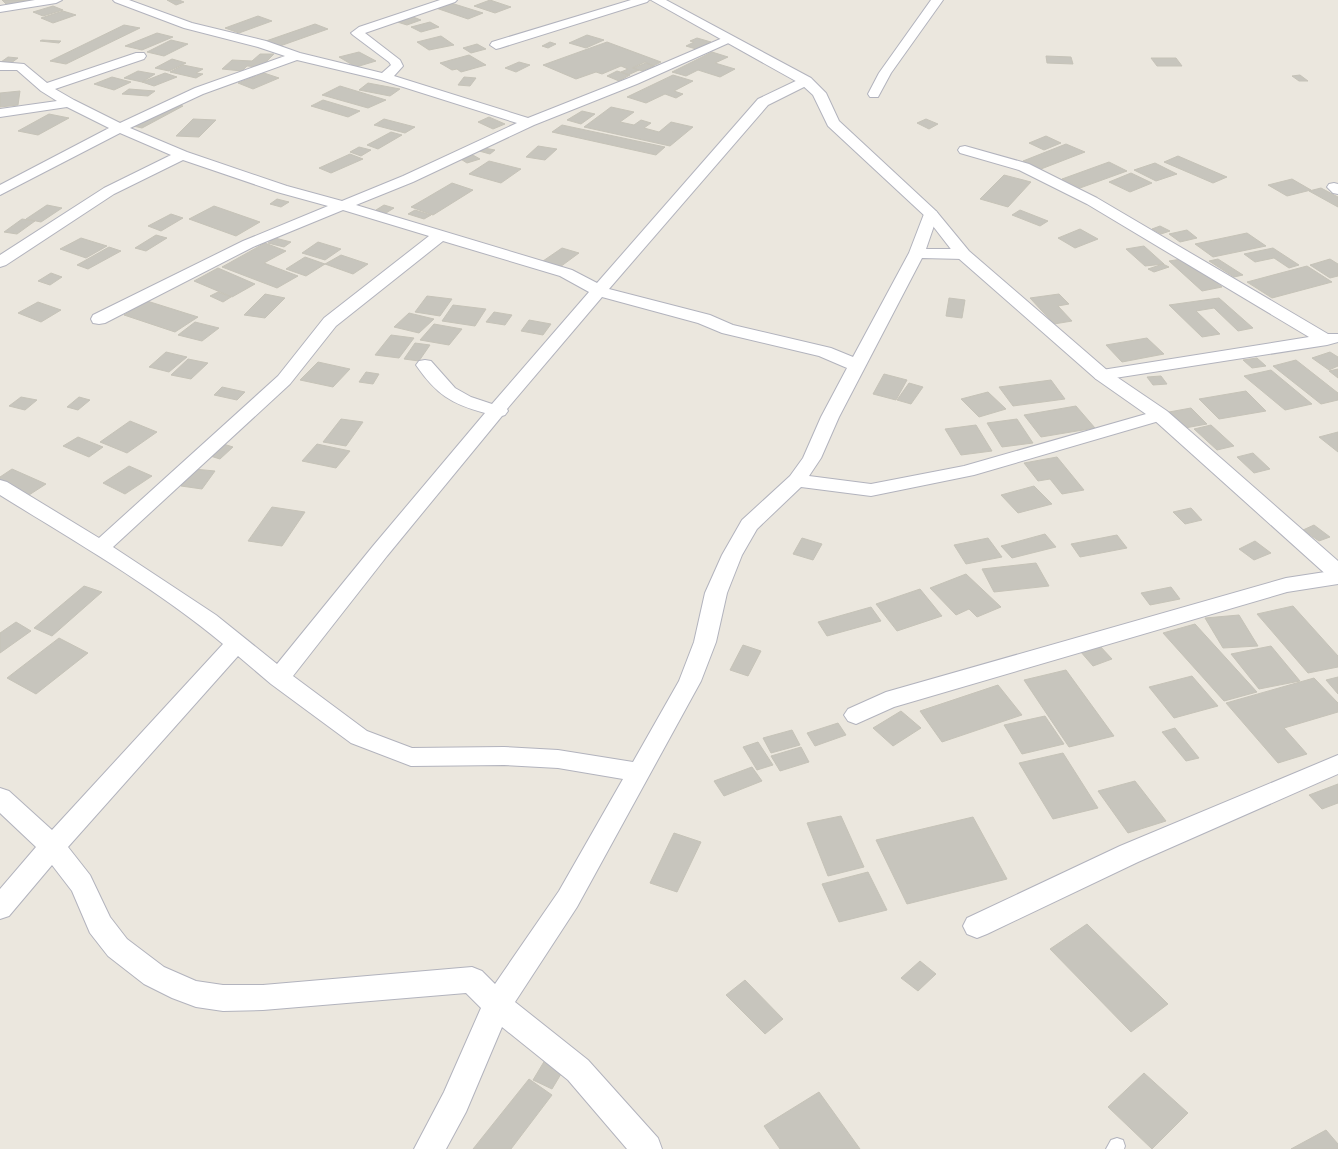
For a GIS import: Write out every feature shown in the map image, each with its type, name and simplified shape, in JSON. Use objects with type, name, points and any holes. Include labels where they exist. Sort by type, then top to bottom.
[{"type":"street","points":[[0,9],[56,0]]},
{"type":"street","points":[[119,0],[188,26],[262,44],[296,56],[385,77],[529,122]]},
{"type":"street","points":[[385,77],[397,66],[394,60],[357,33],[363,29],[451,0]]},
{"type":"street","points":[[496,46],[643,0]]},
{"type":"street","points":[[657,0],[806,81],[819,93],[833,123],[931,214],[963,254],[1102,375],[1160,415],[1335,568],[1286,586],[886,701],[856,715]]},
{"type":"street","points":[[874,94],[885,73],[937,0]]},
{"type":"street","points":[[99,319],[248,244],[408,179],[529,122],[633,81],[729,39]]},
{"type":"street","points":[[46,88],[140,56]]},
{"type":"street","points":[[0,191],[119,128],[199,91],[296,56]]},
{"type":"street","points":[[0,66],[20,67],[46,88],[69,103],[119,128],[182,155],[282,189],[344,206],[439,236],[566,273],[599,291],[704,319],[728,329],[825,352],[856,365]]},
{"type":"street","points":[[280,678],[380,551],[498,411],[535,364],[763,102],[806,81]]},
{"type":"street","points":[[0,112],[69,103]]},
{"type":"street","points":[[965,150],[1024,166],[1092,201],[1333,339]]},
{"type":"street","points":[[0,262],[109,191],[182,155]]},
{"type":"street","points":[[0,176],[33,174]]},
{"type":"street","points":[[1338,186],[1334,187],[1338,190]]},
{"type":"street","points":[[428,1149],[455,1102],[497,1005],[568,899],[690,681],[705,642],[716,593],[732,555],[749,525],[797,480],[812,458],[830,417],[856,365],[916,254],[931,214]]},
{"type":"street","points":[[100,548],[284,380],[330,322],[439,236]]},
{"type":"street","points":[[916,254],[963,254]]},
{"type":"street","points":[[1102,375],[1333,339]]},
{"type":"street","points":[[425,365],[439,385],[461,401],[498,411]]},
{"type":"street","points":[[797,480],[858,490],[871,490],[967,470],[1160,415]]},
{"type":"street","points":[[0,486],[100,548],[208,620],[280,678],[359,737],[411,757],[504,756],[558,759],[638,772]]},
{"type":"street","points":[[0,908],[53,846],[237,643]]},
{"type":"street","points":[[977,926],[1129,854],[1338,764]]},
{"type":"street","points":[[0,798],[53,846],[82,884],[106,936],[128,959],[151,974],[182,988],[210,997],[263,998],[434,981],[472,980],[497,1005],[578,1070],[647,1149]]},
{"type":"building","points":[[2,0],[29,0],[7,5]]},
{"type":"building","points":[[167,0],[179,0],[184,2],[176,5]]},
{"type":"building","points":[[490,0],[511,7],[495,13],[474,6]]},
{"type":"building","points":[[451,3],[483,13],[468,19],[436,8]]},
{"type":"building","points":[[53,6],[63,10],[43,16],[33,12]]},
{"type":"building","points":[[63,11],[76,15],[53,23],[41,18]]},
{"type":"building","points":[[408,15],[421,20],[407,25],[394,21]]},
{"type":"building","points":[[258,16],[272,21],[239,33],[225,28]]},
{"type":"building","points":[[430,22],[439,27],[421,32],[411,27]]},
{"type":"building","points":[[315,24],[328,29],[280,46],[266,41]]},
{"type":"building","points":[[124,25],[140,28],[66,64],[50,61]]},
{"type":"building","points":[[157,33],[173,37],[142,50],[125,46]]},
{"type":"building","points":[[587,35],[604,40],[586,48],[569,43]]},
{"type":"building","points":[[441,36],[454,45],[429,50],[417,42]]},
{"type":"building","points":[[697,38],[711,42],[696,49],[686,46],[694,42],[690,41]]},
{"type":"building","points":[[171,40],[188,44],[164,56],[147,52]]},
{"type":"building","points":[[40,41],[61,41],[59,43]]},
{"type":"building","points":[[550,42],[556,44],[548,48],[542,46]]},
{"type":"building","points":[[607,42],[661,62],[653,66],[645,62],[632,68],[639,70],[628,75],[621,72],[628,69],[621,66],[602,74],[596,72],[576,79],[543,65]]},
{"type":"building","points":[[477,44],[486,49],[471,53],[463,48]]},
{"type":"building","points":[[359,52],[376,61],[356,67],[339,57]]},
{"type":"building","points":[[712,52],[728,57],[715,63],[735,69],[720,77],[698,70],[686,76],[672,72]]},
{"type":"building","points":[[260,54],[274,54],[261,67],[247,66],[242,71],[222,69],[232,60],[252,61]]},
{"type":"building","points":[[469,55],[486,65],[461,72],[457,69],[452,70],[440,63]]},
{"type":"building","points":[[1046,56],[1071,57],[1073,64],[1047,63]]},
{"type":"building","points":[[8,57],[18,58],[11,63],[1,62]]},
{"type":"building","points":[[1151,58],[1176,58],[1182,66],[1157,66]]},
{"type":"building","points":[[172,59],[186,63],[169,71],[155,68]]},
{"type":"building","points":[[519,62],[530,65],[516,72],[505,68]]},
{"type":"building","points":[[646,63],[654,66],[642,71],[633,68]]},
{"type":"building","points":[[183,65],[203,69],[196,73],[203,74],[196,78],[170,72]]},
{"type":"building","points":[[138,71],[155,74],[142,82],[124,78]]},
{"type":"building","points":[[617,71],[630,75],[619,81],[607,76]]},
{"type":"building","points":[[165,73],[177,77],[154,86],[142,82]]},
{"type":"building","points":[[264,73],[279,78],[253,89],[238,83]]},
{"type":"building","points":[[673,75],[693,81],[674,91],[683,94],[676,98],[665,94],[646,103],[627,97]]},
{"type":"building","points":[[1300,75],[1308,81],[1299,81],[1292,76]]},
{"type":"building","points":[[112,77],[131,82],[114,90],[94,84]]},
{"type":"building","points":[[464,77],[476,78],[470,86],[458,85]]},
{"type":"building","points":[[368,83],[400,89],[390,96],[359,90]]},
{"type":"building","points":[[340,86],[386,100],[368,108],[322,95]]},
{"type":"building","points":[[129,89],[155,91],[148,96],[122,94]]},
{"type":"building","points":[[20,91],[18,105],[0,107],[0,93]]},
{"type":"building","points":[[323,100],[360,111],[348,117],[311,106]]},
{"type":"building","points":[[174,104],[183,106],[142,128],[133,126]]},
{"type":"building","points":[[611,107],[634,112],[620,122],[634,125],[641,120],[651,123],[644,128],[659,132],[671,122],[693,127],[670,146],[584,127]]},
{"type":"building","points":[[582,111],[595,114],[581,124],[567,120]]},
{"type":"building","points":[[49,114],[69,118],[38,135],[18,131]]},
{"type":"building","points":[[489,117],[505,124],[493,129],[478,122]]},
{"type":"building","points":[[193,119],[216,120],[199,137],[176,136]]},
{"type":"building","points":[[384,119],[415,127],[405,133],[374,125]]},
{"type":"building","points":[[926,119],[938,124],[929,129],[917,123]]},
{"type":"building","points":[[562,125],[665,147],[656,155],[552,132]]},
{"type":"building","points":[[391,132],[402,135],[378,149],[367,145]]},
{"type":"building","points":[[1046,136],[1061,143],[1044,150],[1029,143]]},
{"type":"building","points":[[1066,144],[1085,152],[1041,169],[1023,161]]},
{"type":"building","points":[[538,146],[557,149],[545,160],[526,157]]},
{"type":"building","points":[[359,147],[371,150],[361,156],[350,152]]},
{"type":"building","points":[[484,148],[495,150],[490,154],[479,151]]},
{"type":"building","points":[[350,154],[363,159],[331,173],[319,168]]},
{"type":"building","points":[[471,154],[480,159],[467,163],[459,158]]},
{"type":"building","points":[[1178,156],[1227,177],[1213,183],[1164,162]]},
{"type":"building","points":[[489,161],[521,169],[501,183],[469,174]]},
{"type":"building","points":[[1109,162],[1127,171],[1080,188],[1062,179]]},
{"type":"building","points":[[1155,163],[1177,174],[1156,181],[1134,170]]},
{"type":"building","points":[[1131,173],[1152,183],[1130,192],[1109,182]]},
{"type":"building","points":[[1004,175],[1031,182],[1008,207],[980,199]]},
{"type":"building","points":[[1292,179],[1311,190],[1287,196],[1268,185]]},
{"type":"building","points":[[452,183],[473,190],[433,215],[411,207]]},
{"type":"building","points":[[1321,188],[1338,197],[1338,207],[1309,191]]},
{"type":"building","points":[[277,199],[289,202],[281,207],[270,204]]},
{"type":"building","points":[[47,205],[62,208],[41,222],[26,219]]},
{"type":"building","points":[[384,205],[394,208],[386,213],[376,210]]},
{"type":"building","points":[[214,206],[260,222],[236,236],[189,219]]},
{"type":"building","points":[[415,210],[431,215],[424,219],[408,214]]},
{"type":"building","points":[[1020,210],[1048,221],[1040,226],[1012,215]]},
{"type":"building","points":[[171,214],[183,218],[161,231],[148,226]]},
{"type":"building","points":[[22,219],[35,221],[17,234],[4,232]]},
{"type":"building","points":[[1160,226],[1170,231],[1161,234],[1152,229]]},
{"type":"building","points":[[1080,229],[1098,239],[1075,248],[1058,238]]},
{"type":"building","points":[[1187,230],[1197,238],[1180,242],[1169,234]]},
{"type":"building","points":[[1247,233],[1266,246],[1213,257],[1195,244]]},
{"type":"building","points":[[156,235],[167,238],[146,251],[135,248]]},
{"type":"building","points":[[81,238],[107,246],[86,258],[60,249]]},
{"type":"building","points":[[275,238],[291,242],[284,247],[268,243]]},
{"type":"building","points":[[318,242],[341,249],[325,260],[302,253]]},
{"type":"building","points":[[265,243],[286,251],[264,263],[298,276],[277,288],[222,267]]},
{"type":"building","points":[[1144,246],[1164,264],[1145,266],[1126,249]]},
{"type":"building","points":[[109,247],[121,251],[88,269],[77,265]]},
{"type":"building","points":[[562,248],[579,253],[560,267],[543,261]]},
{"type":"building","points":[[1273,248],[1299,265],[1289,268],[1274,258],[1255,262],[1244,254]]},
{"type":"building","points":[[341,255],[368,264],[353,274],[325,264]]},
{"type":"building","points":[[305,257],[325,264],[306,276],[286,269]]},
{"type":"building","points":[[1188,258],[1222,287],[1202,291],[1169,261]]},
{"type":"building","points":[[1218,259],[1243,275],[1234,277],[1209,261]]},
{"type":"building","points":[[1330,259],[1338,264],[1338,276],[1330,278],[1310,265]]},
{"type":"building","points":[[1163,264],[1169,267],[1154,272],[1148,269]]},
{"type":"building","points":[[1307,266],[1332,282],[1272,298],[1247,282]]},
{"type":"building","points":[[218,268],[255,284],[232,297],[194,281]]},
{"type":"building","points":[[51,273],[62,277],[50,285],[38,281]]},
{"type":"building","points":[[218,292],[231,297],[223,302],[210,296]]},
{"type":"building","points":[[265,294],[285,298],[265,318],[244,315]]},
{"type":"building","points":[[1059,294],[1069,304],[1058,306],[1072,321],[1054,324],[1030,298]]},
{"type":"building","points":[[427,296],[452,299],[440,316],[415,312]]},
{"type":"building","points":[[949,298],[965,300],[962,318],[946,316]]},
{"type":"building","points":[[1219,298],[1253,328],[1238,331],[1214,308],[1196,311],[1220,334],[1202,337],[1169,305]]},
{"type":"building","points":[[147,301],[198,317],[175,332],[124,315]]},
{"type":"building","points":[[38,302],[61,310],[41,322],[18,313]]},
{"type":"building","points":[[453,305],[486,309],[475,326],[442,321]]},
{"type":"building","points":[[494,312],[512,315],[505,325],[486,322]]},
{"type":"building","points":[[409,313],[434,319],[419,333],[394,327]]},
{"type":"building","points":[[529,320],[551,324],[543,335],[521,331]]},
{"type":"building","points":[[195,322],[219,328],[202,341],[178,335]]},
{"type":"building","points":[[434,324],[462,329],[449,345],[420,340]]},
{"type":"building","points":[[391,335],[414,338],[399,358],[375,355]]},
{"type":"building","points":[[1147,338],[1164,354],[1122,362],[1106,345]]},
{"type":"building","points":[[415,343],[430,345],[419,361],[404,359]]},
{"type":"building","points":[[166,352],[187,357],[169,372],[149,367]]},
{"type":"building","points":[[1330,352],[1338,357],[1338,366],[1329,370],[1312,358]]},
{"type":"building","points":[[1257,358],[1266,366],[1252,368],[1243,360]]},
{"type":"building","points":[[188,359],[208,363],[191,379],[171,375]]},
{"type":"building","points":[[1296,360],[1338,393],[1338,400],[1321,404],[1273,366]]},
{"type":"building","points":[[318,362],[350,369],[333,387],[300,380]]},
{"type":"building","points":[[1338,369],[1338,378],[1329,371]]},
{"type":"building","points":[[1271,370],[1312,404],[1285,410],[1244,376]]},
{"type":"building","points":[[366,372],[379,374],[373,384],[359,382]]},
{"type":"building","points":[[884,374],[907,380],[896,400],[873,394]]},
{"type":"building","points":[[1161,376],[1167,384],[1153,385],[1147,377]]},
{"type":"building","points":[[1051,380],[1065,399],[1013,406],[999,387]]},
{"type":"building","points":[[909,383],[923,387],[911,404],[897,400]]},
{"type":"building","points":[[222,387],[245,392],[237,400],[214,395]]},
{"type":"building","points":[[1246,391],[1266,411],[1219,419],[1199,399]]},
{"type":"building","points":[[988,392],[1006,409],[979,417],[961,399]]},
{"type":"building","points":[[21,397],[37,400],[25,410],[9,406]]},
{"type":"building","points":[[79,397],[90,400],[78,410],[67,407]]},
{"type":"building","points":[[1076,406],[1095,428],[1041,437],[1024,415]]},
{"type":"building","points":[[1191,408],[1207,424],[1185,428],[1169,412]]},
{"type":"building","points":[[341,419],[363,422],[346,446],[323,442]]},
{"type":"building","points":[[1017,419],[1033,443],[1002,447],[987,423]]},
{"type":"building","points":[[130,421],[157,432],[127,453],[100,442]]},
{"type":"building","points":[[976,425],[992,451],[961,455],[945,429]]},
{"type":"building","points":[[1211,425],[1234,446],[1217,450],[1194,429]]},
{"type":"building","points":[[1338,432],[1338,452],[1319,437]]},
{"type":"building","points":[[78,437],[103,447],[89,457],[63,446]]},
{"type":"building","points":[[220,443],[233,447],[220,459],[207,455]]},
{"type":"building","points":[[317,444],[350,451],[336,468],[302,461]]},
{"type":"building","points":[[1253,453],[1270,469],[1254,473],[1237,457]]},
{"type":"building","points":[[1057,457],[1084,490],[1062,494],[1050,479],[1038,481],[1024,463]]},
{"type":"building","points":[[129,466],[152,476],[125,494],[103,483]]},
{"type":"building","points":[[12,469],[46,484],[29,495],[0,482],[0,477]]},
{"type":"building","points":[[194,469],[215,471],[202,489],[181,486]]},
{"type":"building","points":[[1034,486],[1052,504],[1018,513],[1001,495]]},
{"type":"building","points":[[272,507],[305,512],[282,546],[248,541]]},
{"type":"building","points":[[1191,508],[1202,520],[1185,524],[1173,512]]},
{"type":"building","points":[[1314,525],[1330,537],[1319,541],[1303,530]]},
{"type":"building","points":[[1045,534],[1056,547],[1012,558],[1001,546]]},
{"type":"building","points":[[1117,535],[1127,548],[1080,557],[1071,544]]},
{"type":"building","points":[[802,538],[822,544],[813,560],[793,554]]},
{"type":"building","points":[[988,538],[1002,557],[966,564],[954,545]]},
{"type":"building","points":[[1255,541],[1271,553],[1254,560],[1239,549]]},
{"type":"building","points":[[1036,563],[1049,586],[994,592],[982,569]]},
{"type":"building","points":[[966,574],[1001,607],[977,617],[969,609],[956,615],[930,588]]},
{"type":"building","points":[[84,586],[102,592],[52,636],[34,628]]},
{"type":"building","points":[[1171,587],[1180,599],[1150,605],[1141,593]]},
{"type":"building","points":[[920,589],[942,616],[897,631],[876,604]]},
{"type":"building","points":[[1293,606],[1338,656],[1338,667],[1308,673],[1257,614]]},
{"type":"building","points":[[871,607],[881,621],[827,636],[818,622]]},
{"type":"building","points":[[1239,615],[1258,646],[1223,648],[1205,618]]},
{"type":"building","points":[[16,622],[31,631],[0,653],[0,633]]},
{"type":"building","points":[[1195,624],[1257,692],[1224,701],[1163,633]]},
{"type":"building","points":[[59,638],[88,653],[36,694],[7,678]]},
{"type":"building","points":[[743,645],[761,651],[748,676],[730,670]]},
{"type":"building","points":[[1099,645],[1112,659],[1093,666],[1080,651]]},
{"type":"building","points":[[1271,646],[1300,681],[1259,689],[1231,654]]},
{"type":"building","points":[[1066,670],[1114,736],[1069,747],[1024,680]]},
{"type":"building","points":[[1192,676],[1218,706],[1174,718],[1149,687]]},
{"type":"building","points":[[1338,677],[1338,694],[1326,680]]},
{"type":"building","points":[[1314,678],[1338,703],[1338,712],[1284,728],[1307,754],[1278,763],[1226,703]]},
{"type":"building","points":[[998,685],[1022,715],[942,742],[920,711]]},
{"type":"building","points":[[901,711],[921,728],[893,746],[873,728]]},
{"type":"building","points":[[1045,716],[1064,744],[1022,754],[1004,725]]},
{"type":"building","points":[[838,723],[846,735],[815,746],[807,733]]},
{"type":"building","points":[[1175,728],[1199,758],[1186,761],[1162,732]]},
{"type":"building","points":[[792,730],[800,745],[771,753],[763,738]]},
{"type":"building","points":[[758,742],[773,765],[757,770],[743,747]]},
{"type":"building","points":[[801,747],[809,762],[780,771],[771,756]]},
{"type":"building","points":[[1063,753],[1098,808],[1053,819],[1019,763]]},
{"type":"building","points":[[752,767],[762,781],[724,796],[714,781]]},
{"type":"building","points":[[1135,781],[1166,821],[1128,833],[1098,791]]},
{"type":"building","points":[[1338,784],[1338,803],[1322,809],[1309,795]]},
{"type":"building","points":[[841,816],[864,867],[828,876],[807,823]]},
{"type":"building","points":[[973,817],[1007,879],[907,904],[876,840]]},
{"type":"building","points":[[674,833],[701,842],[677,892],[650,883]]},
{"type":"building","points":[[868,872],[887,910],[839,922],[822,884]]},
{"type":"building","points":[[1087,924],[1168,1004],[1131,1032],[1050,949]]},
{"type":"building","points":[[920,961],[936,974],[918,991],[901,978]]},
{"type":"building","points":[[745,980],[783,1019],[765,1034],[726,995]]},
{"type":"building","points":[[545,1060],[564,1069],[552,1089],[533,1080]]},
{"type":"building","points":[[1144,1073],[1188,1113],[1152,1149],[1108,1107]]},
{"type":"building","points":[[529,1079],[552,1095],[511,1149],[473,1149]]},
{"type":"building","points":[[819,1092],[860,1149],[780,1149],[764,1126]]},
{"type":"building","points":[[1326,1130],[1338,1144],[1338,1149],[1291,1149]]}]
